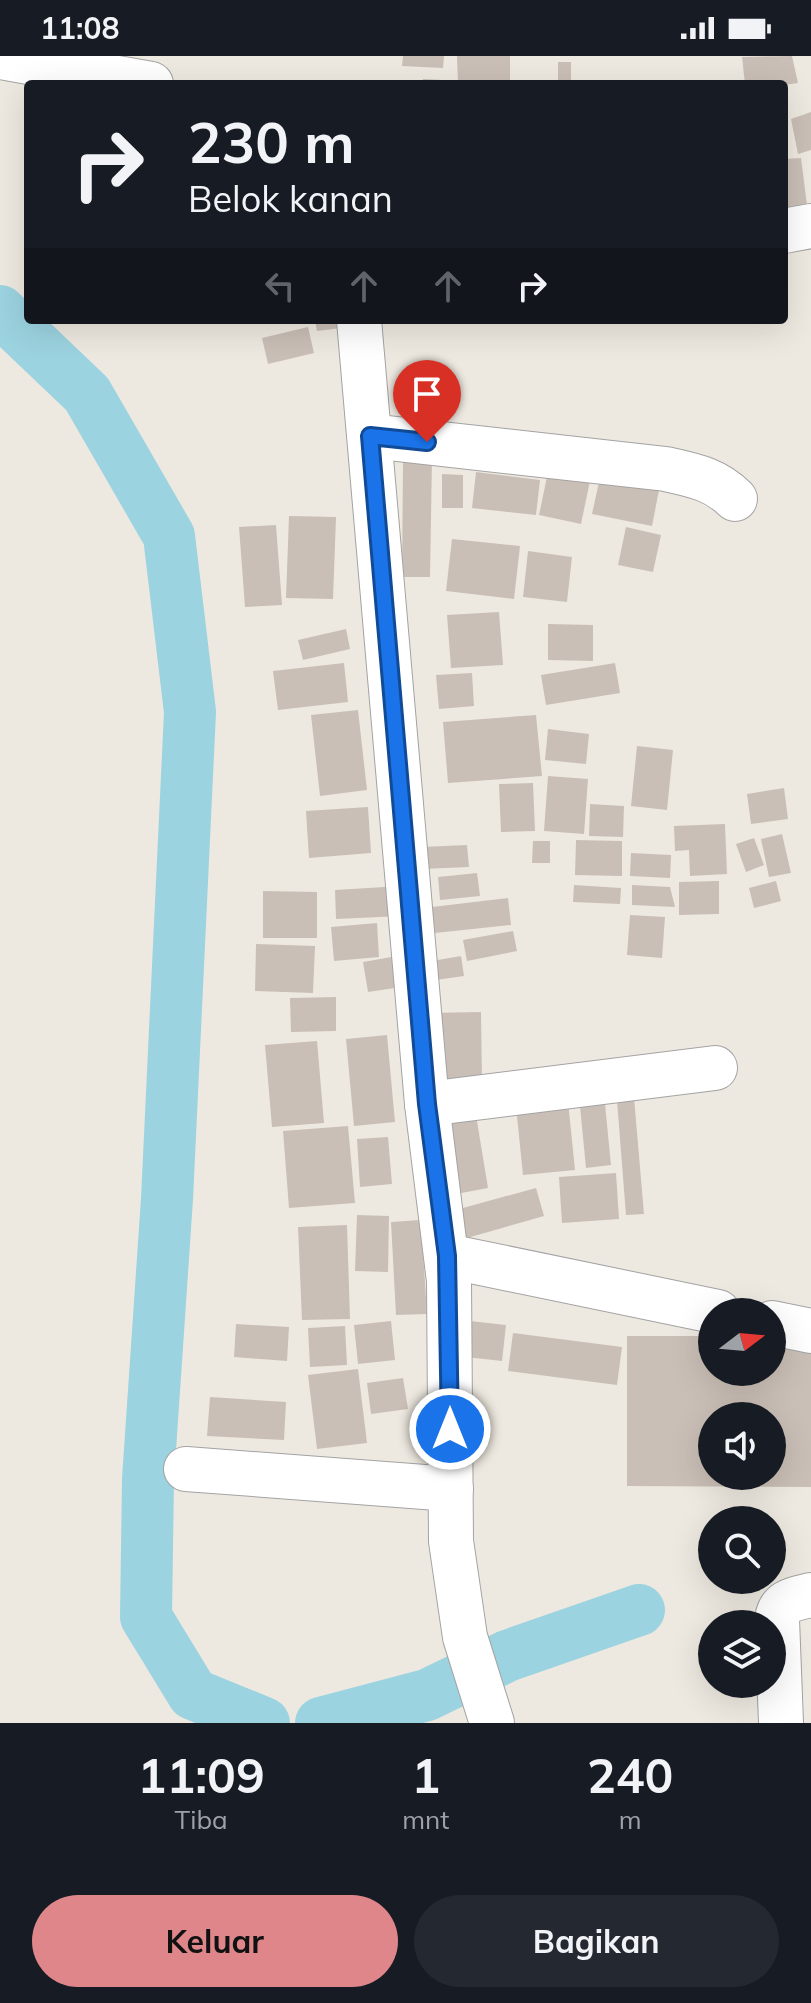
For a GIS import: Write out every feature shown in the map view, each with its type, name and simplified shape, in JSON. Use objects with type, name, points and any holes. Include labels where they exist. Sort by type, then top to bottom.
[{"type":"street","points":[[0,57],[129,80]]},
{"type":"street","points":[[788,230],[811,226]]},
{"type":"street","points":[[359,324],[427,1104],[447,1256],[451,1541],[479,1711]]},
{"type":"street","points":[[370,436],[666,469],[705,478],[724,487],[735,499]]},
{"type":"street","points":[[427,1104],[715,1068]]},
{"type":"street","points":[[447,1256],[698,1308]]},
{"type":"street","points":[[786,1326],[811,1331]]},
{"type":"street","points":[[186,1469],[451,1489]]},
{"type":"street","points":[[781,1723],[779,1608],[785,1602],[811,1595]]},
{"type":"building","points":[[403,56],[444,56],[443,68],[402,66]]},
{"type":"building","points":[[457,56],[510,56],[510,80],[458,80]]},
{"type":"building","points":[[792,56],[798,83],[788,84],[788,80],[745,80],[742,57]]},
{"type":"building","points":[[558,62],[571,62],[571,80],[558,80]]},
{"type":"building","points":[[811,112],[811,150],[798,154],[791,119]]},
{"type":"building","points":[[801,158],[808,213],[788,216],[788,159]]},
{"type":"building","points":[[316,324],[357,326],[317,331]]},
{"type":"building","points":[[308,327],[314,353],[268,364],[262,338]]},
{"type":"building","points":[[403,459],[432,459],[430,577],[402,577]]},
{"type":"building","points":[[549,467],[591,476],[581,524],[539,515]]},
{"type":"building","points":[[476,472],[540,480],[536,515],[472,508]]},
{"type":"building","points":[[601,473],[660,485],[652,526],[592,514]]},
{"type":"building","points":[[442,474],[463,475],[463,508],[442,508]]},
{"type":"building","points":[[289,516],[336,517],[333,599],[286,598]]},
{"type":"building","points":[[276,525],[282,605],[245,607],[239,527]]},
{"type":"building","points":[[626,527],[661,535],[653,572],[618,565]]},
{"type":"building","points":[[452,539],[520,546],[514,599],[446,591]]},
{"type":"building","points":[[528,551],[572,557],[567,602],[523,597]]},
{"type":"building","points":[[499,612],[503,665],[451,668],[447,615]]},
{"type":"building","points":[[548,624],[593,625],[593,661],[548,660]]},
{"type":"building","points":[[346,629],[350,649],[303,660],[298,640]]},
{"type":"building","points":[[344,663],[348,702],[278,710],[273,671]]},
{"type":"building","points":[[615,663],[620,693],[546,705],[541,675]]},
{"type":"building","points":[[472,673],[474,706],[439,709],[436,675]]},
{"type":"building","points":[[358,710],[367,790],[320,796],[311,715]]},
{"type":"building","points":[[536,715],[542,776],[448,783],[443,722]]},
{"type":"building","points":[[548,729],[589,734],[586,764],[545,760]]},
{"type":"building","points":[[637,746],[673,750],[667,810],[631,806]]},
{"type":"building","points":[[548,776],[588,779],[584,834],[544,831]]},
{"type":"building","points":[[533,783],[535,831],[501,832],[499,784]]},
{"type":"building","points":[[784,788],[788,819],[751,824],[747,794]]},
{"type":"building","points":[[590,804],[624,806],[623,837],[589,836]]},
{"type":"building","points":[[368,807],[371,853],[309,858],[306,811]]},
{"type":"building","points":[[725,824],[727,874],[690,876],[689,850],[675,851],[674,826]]},
{"type":"building","points":[[782,834],[791,873],[769,877],[761,839]]},
{"type":"building","points":[[754,838],[764,865],[746,872],[736,844]]},
{"type":"building","points":[[576,840],[622,841],[622,876],[575,875]]},
{"type":"building","points":[[533,841],[550,841],[550,863],[532,863]]},
{"type":"building","points":[[467,845],[469,867],[423,869],[421,847]]},
{"type":"building","points":[[631,853],[671,855],[670,878],[630,876]]},
{"type":"building","points":[[477,873],[480,896],[440,900],[438,877]]},
{"type":"building","points":[[719,881],[719,914],[679,915],[679,882]]},
{"type":"building","points":[[776,881],[781,901],[754,908],[749,888]]},
{"type":"building","points":[[574,885],[621,888],[620,904],[573,902]]},
{"type":"building","points":[[632,885],[670,887],[675,907],[632,905]]},
{"type":"building","points":[[401,886],[402,916],[336,919],[335,890]]},
{"type":"building","points":[[263,891],[317,892],[317,938],[263,938]]},
{"type":"building","points":[[508,898],[511,925],[435,933],[432,907]]},
{"type":"building","points":[[630,915],[665,917],[662,958],[627,955]]},
{"type":"building","points":[[377,923],[379,957],[334,961],[331,927]]},
{"type":"building","points":[[513,931],[517,951],[467,961],[463,940]]},
{"type":"building","points":[[256,944],[315,946],[313,993],[255,991]]},
{"type":"building","points":[[403,955],[408,986],[368,992],[363,962]]},
{"type":"building","points":[[461,956],[464,976],[429,981],[426,962]]},
{"type":"building","points":[[336,997],[336,1031],[291,1032],[290,998]]},
{"type":"building","points":[[481,1012],[482,1080],[430,1081],[428,1013]]},
{"type":"building","points":[[387,1035],[395,1122],[354,1126],[346,1039]]},
{"type":"building","points":[[317,1041],[324,1123],[272,1127],[265,1045]]},
{"type":"building","points":[[633,1086],[644,1214],[626,1215],[616,1088]]},
{"type":"building","points":[[567,1092],[575,1170],[523,1175],[515,1097]]},
{"type":"building","points":[[604,1094],[611,1165],[586,1168],[579,1096]]},
{"type":"building","points":[[475,1109],[488,1188],[456,1194],[443,1114]]},
{"type":"building","points":[[348,1126],[355,1203],[289,1208],[283,1131]]},
{"type":"building","points":[[388,1137],[392,1184],[360,1187],[357,1139]]},
{"type":"building","points":[[616,1173],[619,1219],[562,1223],[559,1177]]},
{"type":"building","points":[[536,1188],[544,1216],[460,1240],[452,1211]]},
{"type":"building","points":[[357,1215],[389,1216],[388,1272],[355,1271]]},
{"type":"building","points":[[421,1220],[427,1314],[396,1315],[391,1222]]},
{"type":"building","points":[[347,1225],[350,1319],[302,1320],[298,1227]]},
{"type":"building","points":[[461,1320],[506,1325],[502,1361],[456,1356]]},
{"type":"building","points":[[391,1321],[395,1360],[358,1364],[354,1325]]},
{"type":"building","points":[[236,1324],[289,1327],[287,1361],[234,1357]]},
{"type":"building","points":[[345,1326],[347,1365],[310,1367],[308,1328]]},
{"type":"building","points":[[513,1333],[622,1347],[617,1385],[508,1371]]},
{"type":"building","points":[[627,1336],[698,1336],[698,1386],[786,1386],[786,1337],[811,1337],[811,1487],[786,1487],[786,1402],[698,1402],[698,1486],[627,1486]]},
{"type":"building","points":[[358,1369],[367,1443],[317,1449],[308,1375]]},
{"type":"building","points":[[403,1378],[408,1409],[371,1414],[367,1383]]},
{"type":"building","points":[[210,1397],[286,1402],[284,1440],[207,1436]]},
{"type":"waterway","points":[[0,311],[87,394],[169,536],[190,712],[167,1199],[148,1479],[146,1617],[193,1694],[264,1723]]},
{"type":"waterway","points":[[321,1723],[427,1695],[507,1656],[639,1610]]},
{"type":"route","points":[[427,442],[370,436],[427,1104],[447,1256],[450,1429]]}]
